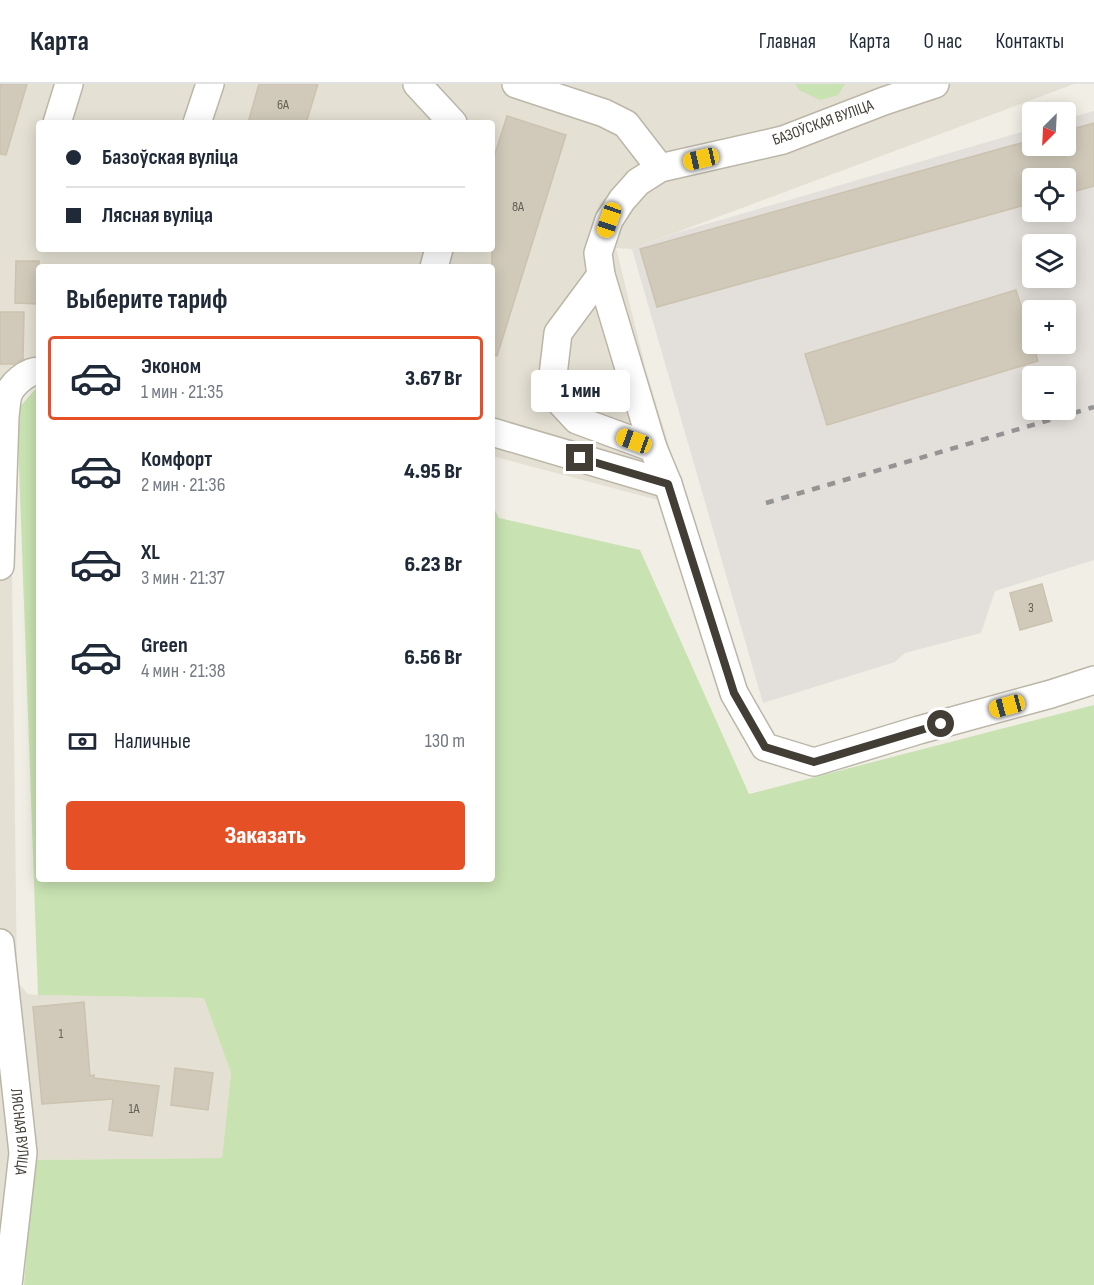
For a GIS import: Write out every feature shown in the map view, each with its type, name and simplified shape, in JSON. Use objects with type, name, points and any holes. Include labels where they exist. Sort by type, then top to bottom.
[{"type":"street","points":[[58,120],[69,84]]},
{"type":"street","points":[[198,120],[210,84]]},
{"type":"street","points":[[417,84],[450,120]]},
{"type":"street","points":[[516,84],[604,113],[626,124],[660,168]]},
{"type":"street","name":"БАЗОЎСКАЯ ВУЛІЦА","points":[[935,84],[883,92],[783,140],[660,168],[638,182],[609,220],[598,253],[601,275],[653,448],[668,484],[734,693],[765,747],[814,762],[1094,680]]},
{"type":"street","points":[[601,275],[558,333],[551,392],[576,420],[653,448]]},
{"type":"street","points":[[0,566],[5,416],[8,393],[20,378],[36,371]]},
{"type":"street","points":[[495,433],[668,484]]},
{"type":"street","name":"ЛЯСНАЯ ВУЛІЦА","points":[[0,943],[23,1153],[8,1285]]},
{"type":"shaded area","points":[[0,84],[1074,84],[632,249],[616,248],[646,370],[688,508],[495,457],[495,264],[36,264],[36,378],[10,411],[17,982],[28,994],[38,995],[204,998],[231,1073],[222,1158],[34,1160],[0,1285]]},
{"type":"shaded area","points":[[1094,111],[1094,560],[995,591],[981,633],[905,653],[895,662],[763,703],[632,249],[676,233],[1022,132],[1022,156],[1076,156],[1076,116]]},
{"type":"green space","points":[[795,84],[845,84],[838,95],[820,100],[799,90]]},
{"type":"green space","points":[[36,388],[36,882],[495,882],[495,511],[499,518],[640,550],[749,794],[1094,705],[1094,1285],[24,1285],[34,1160],[222,1158],[231,1073],[204,998],[38,995],[17,410]]},
{"type":"building","points":[[0,84],[27,84],[6,155],[0,154]]},
{"type":"building","points":[[259,84],[318,84],[307,120],[249,120]]},
{"type":"building","points":[[507,116],[566,135],[497,356],[495,356],[495,264],[492,264],[492,252],[495,252],[495,154]]},
{"type":"building","points":[[1094,123],[1094,186],[1076,191],[1076,168],[1022,168],[1022,206],[657,307],[640,249],[1022,143],[1022,156],[1076,156],[1076,128]]},
{"type":"building","points":[[16,261],[39,261],[39,264],[36,264],[36,304],[15,303]]},
{"type":"building","points":[[1016,290],[1022,309],[1022,354],[1036,354],[1038,361],[827,425],[805,354]]},
{"type":"building","points":[[0,312],[24,312],[23,359],[14,364],[0,364]]},
{"type":"building","points":[[1042,584],[1052,621],[1020,630],[1010,593]]},
{"type":"building","points":[[84,1002],[90,1076],[159,1086],[152,1136],[109,1130],[113,1099],[42,1104],[33,1007]]},
{"type":"building","points":[[175,1068],[213,1073],[208,1110],[171,1105]]},
{"type":"railway","points":[[766,503],[1094,407]]},
{"type":"route","points":[[580,458],[668,484],[734,693],[765,747],[814,762],[941,724]]}]
